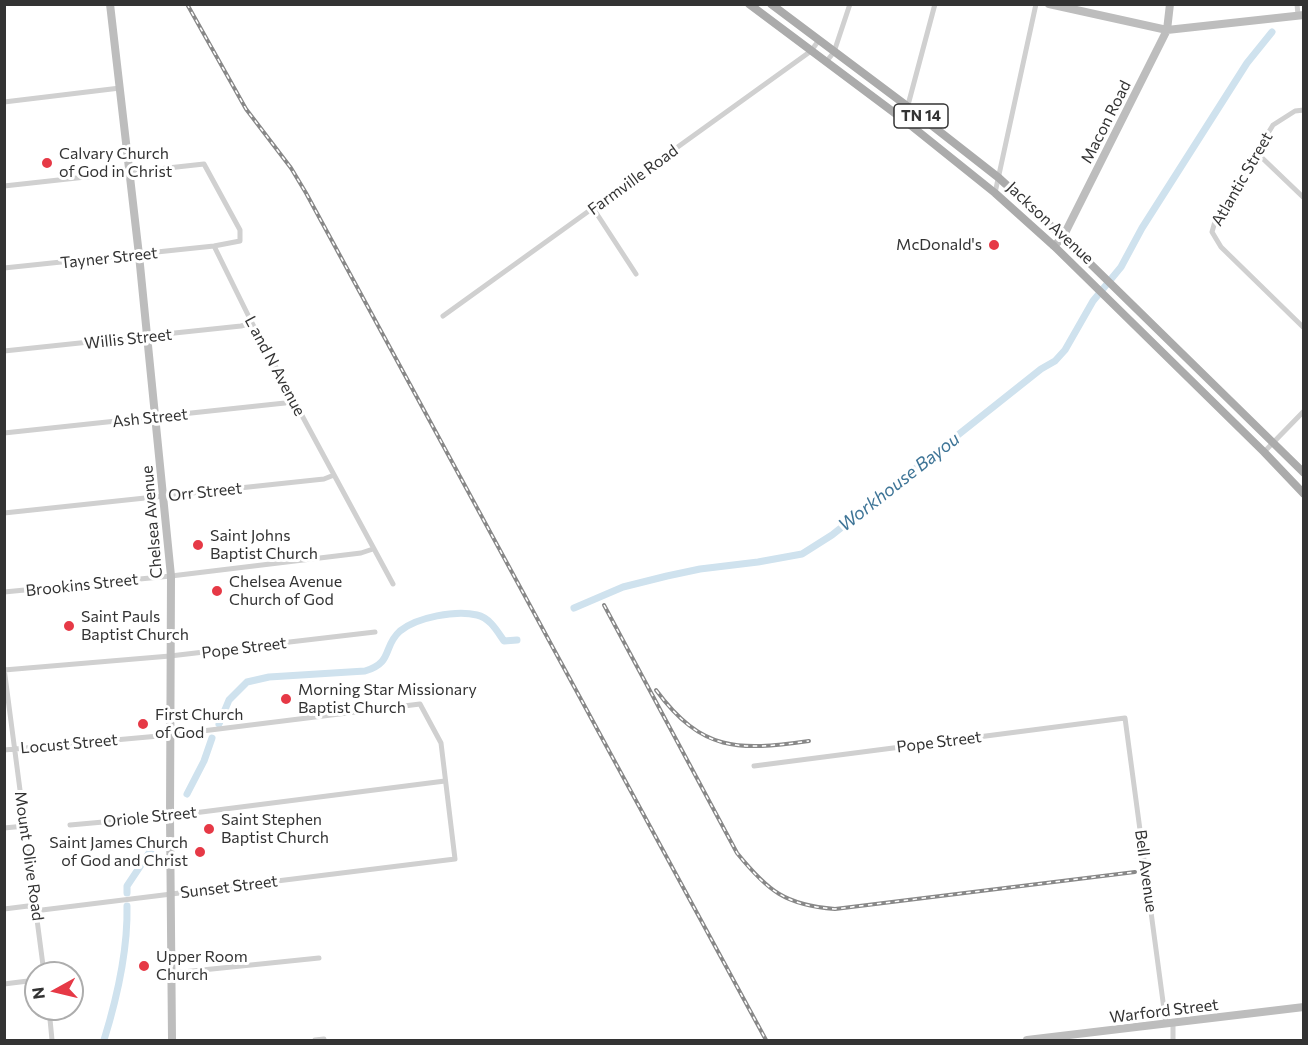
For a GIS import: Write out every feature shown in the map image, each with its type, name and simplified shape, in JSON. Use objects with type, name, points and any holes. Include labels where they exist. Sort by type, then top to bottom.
[{"type":"main road","name":"Chelsea Avenue","points":[[110,4],[139,255],[171,576],[172,1041]]},
{"type":"main road","name":"Jackson Avenue","points":[[749,4],[904,120],[995,193],[1054,246],[1304,494]]},
{"type":"main road","name":"Jackson Avenue","points":[[770,4],[999,178],[1063,237],[1304,473]]},
{"type":"main road","points":[[1049,4],[1167,30],[1301,15]]},
{"type":"main road","name":"Macon Road","points":[[1054,246],[1063,237],[1167,30],[1170,4]]},
{"type":"main road","name":"Warford Street","points":[[1027,1041],[1304,1007]]},
{"type":"street","points":[[765,16],[770,4]]},
{"type":"street","points":[[826,62],[834,52],[850,4]]},
{"type":"street","points":[[904,120],[936,4]]},
{"type":"street","points":[[995,193],[1036,4]]},
{"type":"street","points":[[1296,4],[1301,15]]},
{"type":"street","name":"Farmville Road","points":[[443,316],[811,51],[819,40]]},
{"type":"street","points":[[4,102],[120,88]]},
{"type":"street","name":"Atlantic Street","points":[[1304,110],[1295,111],[1273,125],[1216,218],[1212,232],[1221,247],[1304,328]]},
{"type":"street","points":[[1257,153],[1304,198]]},
{"type":"street","points":[[4,186],[204,164],[240,230],[240,241],[214,246]]},
{"type":"street","points":[[593,208],[636,274]]},
{"type":"street","name":"Tayner Street","points":[[4,268],[214,246]]},
{"type":"street","name":"L and N Avenue","points":[[214,246],[252,323],[393,584]]},
{"type":"street","name":"Willis Street","points":[[4,351],[147,337],[252,323]]},
{"type":"street","name":"Ash Street","points":[[4,433],[285,403],[294,399]]},
{"type":"street","points":[[1264,452],[1304,411]]},
{"type":"street","name":"Orr Street","points":[[4,513],[324,479],[334,475]]},
{"type":"street","name":"Brookins Street","points":[[4,592],[171,576],[361,553],[373,549]]},
{"type":"street","name":"Pope Street","points":[[5,669],[170,656],[375,632]]},
{"type":"street","name":"Mount Olive Road","points":[[5,669],[43,961]]},
{"type":"street","name":"Locust Street","points":[[4,750],[170,735],[420,704],[441,743],[445,781]]},
{"type":"street","name":"Pope Street","points":[[754,766],[1125,718]]},
{"type":"street","name":"Bell Avenue","points":[[1125,718],[1173,1041]]},
{"type":"street","name":"Oriole Street","points":[[70,825],[170,816],[445,781]]},
{"type":"street","name":"Sunset Street","points":[[4,909],[28,906],[42,910],[454,859],[445,781]]},
{"type":"street","points":[[4,828],[25,826]]},
{"type":"street","points":[[172,974],[319,958]]},
{"type":"street","points":[[4,984],[24,982]]},
{"type":"street","points":[[50,1021],[52,1041]]},
{"type":"street","points":[[315,1041],[324,1040]]},
{"type":"waterway","name":"Workhouse Bayou","points":[[574,608],[623,587],[667,576],[802,554],[832,535],[1041,369],[1055,361],[1065,350],[1093,301],[1121,267],[1142,228],[1247,63],[1272,32]]},
{"type":"waterway","name":"Workhouse Bayou","points":[[219,724],[229,700],[247,682],[269,677],[365,671],[384,659],[391,643],[400,631],[426,618],[458,613],[477,615],[489,622],[504,641],[517,640]]},
{"type":"waterway","name":"Workhouse Bayou","points":[[187,794],[204,761],[212,738]]},
{"type":"waterway","name":"Workhouse Bayou","points":[[127,893],[127,886],[155,844]]},
{"type":"waterway","name":"Workhouse Bayou","points":[[104,1040],[121,974],[126,940],[127,906]]},
{"type":"railway","points":[[187,4],[246,109],[291,168],[306,193],[766,1040]]},
{"type":"railway","points":[[604,605],[737,853],[768,886],[790,900],[835,909],[1135,872]]},
{"type":"railway","points":[[656,690],[689,726],[706,736],[723,742],[742,746],[762,746],[809,741]]},
{"type":"place","name":"Calvary Church of God in Christ","points":[[47,163]]},
{"type":"place","name":"McDonald's","points":[[994,245]]},
{"type":"place","name":"Saint Johns Baptist Church","points":[[198,545]]},
{"type":"place","name":"Chelsea Avenue Church of God","points":[[217,591]]},
{"type":"place","name":"Saint Pauls Baptist Church","points":[[69,626]]},
{"type":"place","name":"Morning Star Missionary Baptist Church","points":[[286,699]]},
{"type":"place","name":"First Church of God","points":[[143,724]]},
{"type":"place","name":"Saint Stephen Baptist Church","points":[[209,829]]},
{"type":"place","name":"Saint James Church of God and Christ","points":[[200,852]]},
{"type":"place","name":"Upper Room Church","points":[[144,966]]}]
